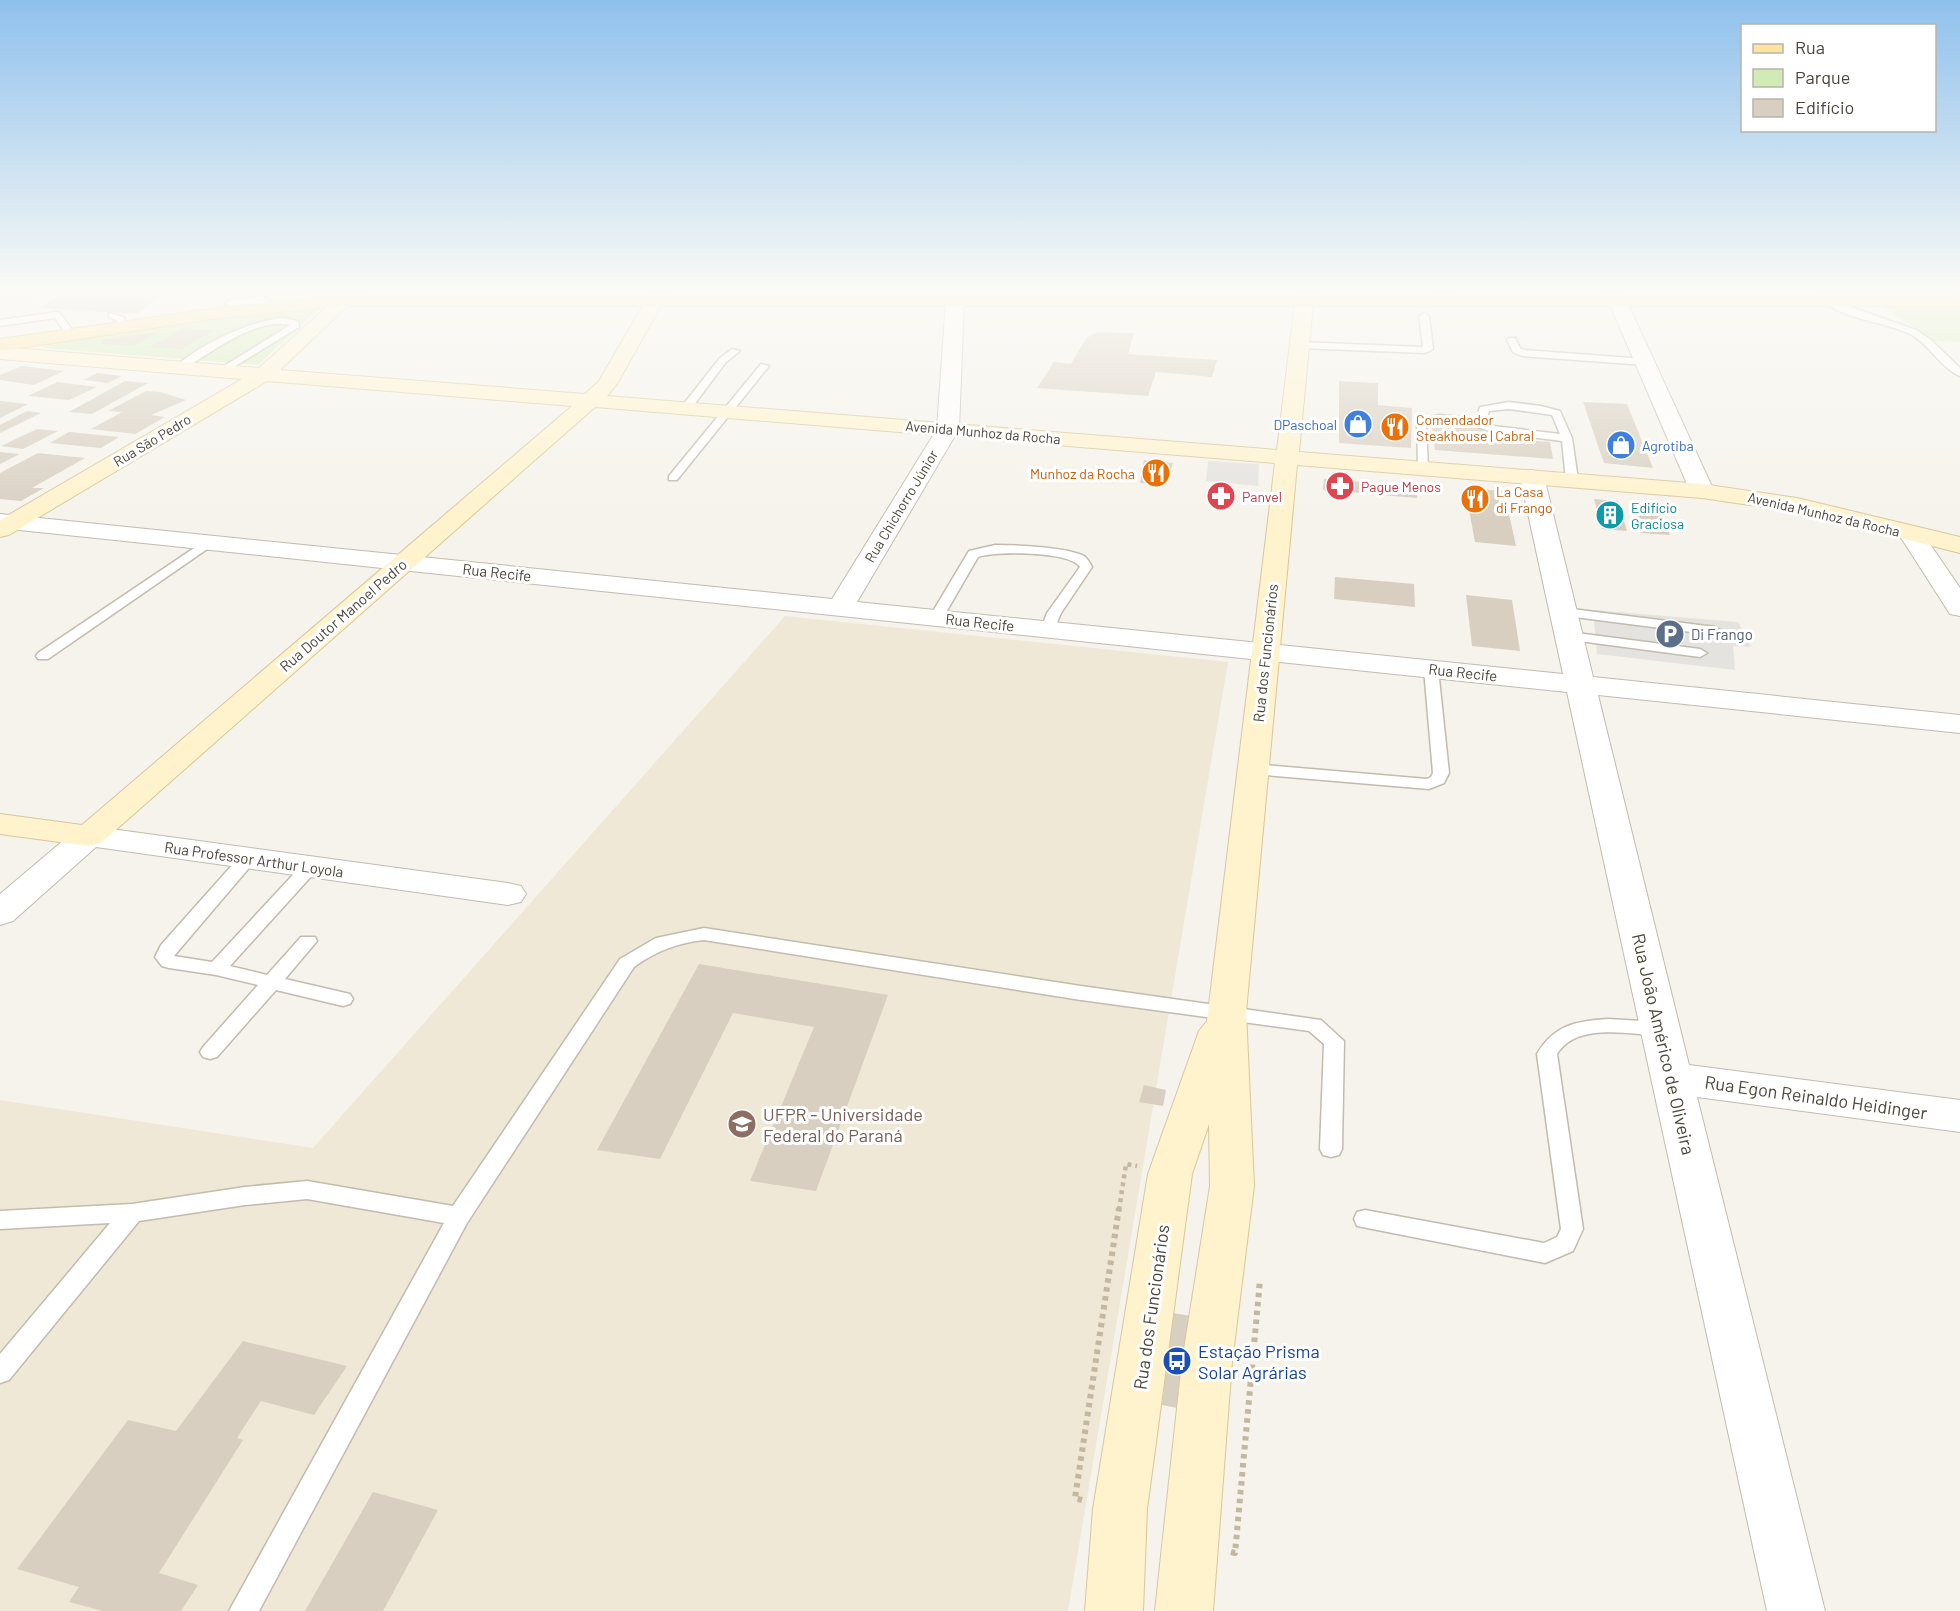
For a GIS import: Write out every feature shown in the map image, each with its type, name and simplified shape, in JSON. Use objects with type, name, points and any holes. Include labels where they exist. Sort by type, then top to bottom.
[{"type":"main road","points":[[182,368],[473,391],[571,394],[598,392]]},
{"type":"main road","name":"Rua São Pedro","points":[[5,524],[264,374],[270,368]]},
{"type":"main road","name":"Rua Doutor Manoel Pedro","points":[[88,836],[598,392],[613,368]]},
{"type":"main road","name":"Rua dos Funcionários","points":[[1184,1611],[1207,1362],[1232,1186],[1226,1012],[1297,368]]},
{"type":"main road","name":"Avenida Munhoz da Rocha","points":[[598,392],[686,408],[728,412],[1702,491],[1797,505],[1960,545]]},
{"type":"main road","name":"Rua Professor Arthur Loyola","points":[[0,824],[88,836]]},
{"type":"main road","name":"Rua dos Funcionários","points":[[1114,1611],[1120,1509],[1170,1174],[1226,1012]]},
{"type":"street","name":"Rua Chichorro Júnior","points":[[840,608],[948,429],[952,368]]},
{"type":"street","points":[[1648,368],[1702,491]]},
{"type":"street","name":"Rua João Américo de Oliveira","points":[[1532,477],[1796,1611]]},
{"type":"street","name":"Rua Recife","points":[[5,524],[209,542],[1960,724]]},
{"type":"street","points":[[1910,533],[1956,596]]},
{"type":"street","name":"Rua Professor Arthur Loyola","points":[[88,836],[508,894]]},
{"type":"street","name":"Rua Doutor Manoel Pedro","points":[[0,913],[88,836]]},
{"type":"street","name":"Rua Egon Reinaldo Heidinger","points":[[1672,1078],[1960,1116]]},
{"type":"lane","points":[[221,371],[226,368]]},
{"type":"lane","points":[[686,408],[717,368]]},
{"type":"lane","points":[[673,478],[762,368]]},
{"type":"lane","points":[[1480,423],[1484,409],[1496,405],[1556,413],[1567,438],[1572,480]]},
{"type":"lane","points":[[1422,468],[1421,421],[1432,417],[1480,423],[1497,430],[1567,438]]},
{"type":"lane","points":[[43,656],[209,542]]},
{"type":"lane","points":[[936,618],[973,554],[979,551],[994,548],[1073,556],[1082,560],[1086,567],[1054,613],[1048,629]]},
{"type":"lane","points":[[1566,624],[1715,631]]},
{"type":"lane","points":[[1566,624],[1700,653]]},
{"type":"lane","points":[[1253,769],[1429,783],[1438,780],[1441,773],[1431,669]]},
{"type":"lane","points":[[248,858],[168,949],[164,957],[170,962],[273,981],[344,999]]},
{"type":"lane","points":[[216,969],[310,867]]},
{"type":"lane","points":[[243,1611],[459,1216],[627,963],[643,950],[661,941],[704,934],[1081,993],[1314,1025],[1334,1041],[1331,1149]]},
{"type":"lane","points":[[210,1052],[308,941]]},
{"type":"lane","points":[[1365,1219],[1545,1253],[1565,1244],[1572,1229],[1547,1054],[1556,1039],[1584,1028],[1599,1025],[1660,1029]]},
{"type":"lane","points":[[0,1220],[132,1213],[245,1196],[307,1190],[459,1216]]},
{"type":"lane","points":[[0,1372],[132,1213]]},
{"type":"shaded area","points":[[1208,461],[1259,464],[1258,486],[1206,481]]},
{"type":"shaded area","name":"Di Frango","points":[[1593,610],[1738,622],[1751,647],[1733,646],[1735,670],[1597,654]]},
{"type":"shaded area","name":"UFPR - Universidade Federal do Paraná","points":[[785,616],[1228,662],[1068,1611],[0,1611],[0,1100],[313,1148]]},
{"type":"building","points":[[17,368],[64,371],[34,385],[0,380],[0,375]]},
{"type":"building","points":[[1050,368],[1215,368],[1212,377],[1156,372],[1148,396],[1037,388]]},
{"type":"building","points":[[97,373],[122,376],[108,383],[83,380]]},
{"type":"building","points":[[125,381],[148,383],[92,414],[69,412]]},
{"type":"building","name":"DPaschoal","points":[[1339,381],[1378,383],[1378,405],[1412,408],[1411,448],[1339,443]]},
{"type":"building","points":[[57,382],[97,387],[69,400],[28,396]]},
{"type":"building","points":[[146,391],[160,392],[186,400],[151,415],[165,417],[135,434],[91,429],[122,412],[108,411]]},
{"type":"building","points":[[0,401],[28,404],[0,418]]},
{"type":"building","name":"Agrotiba","points":[[1583,402],[1627,404],[1653,468],[1604,463]]},
{"type":"building","points":[[27,411],[41,413],[0,433],[0,425]]},
{"type":"building","points":[[1431,422],[1482,426],[1484,437],[1550,442],[1553,459],[1435,450]]},
{"type":"building","points":[[37,429],[58,431],[23,449],[1,446]]},
{"type":"building","points":[[69,432],[119,437],[101,448],[50,443]]},
{"type":"building","points":[[0,452],[20,454],[0,464]]},
{"type":"building","points":[[38,453],[85,458],[32,488],[44,488],[21,501],[0,499],[0,473]]},
{"type":"building","name":"Munhoz da Rocha","points":[[1144,460],[1173,463],[1166,485],[1140,483]]},
{"type":"building","points":[[1324,479],[1362,482],[1362,493],[1323,490]]},
{"type":"building","points":[[1368,482],[1416,486],[1417,498],[1369,494]]},
{"type":"building","points":[[1465,488],[1504,491],[1516,546],[1475,542]]},
{"type":"building","name":"Edifício Graciosa","points":[[1594,499],[1618,501],[1627,531],[1602,529]]},
{"type":"building","points":[[1630,501],[1658,504],[1670,535],[1641,533]]},
{"type":"building","points":[[1335,577],[1414,584],[1415,607],[1334,599]]},
{"type":"building","points":[[1466,595],[1512,600],[1520,651],[1472,646]]},
{"type":"building","points":[[699,964],[888,995],[816,1191],[750,1181],[814,1027],[733,1013],[660,1159],[597,1150]]},
{"type":"building","points":[[1144,1085],[1166,1090],[1163,1106],[1139,1102]]},
{"type":"building","name":"Estação Prisma Solar Agrárias","points":[[1173,1313],[1192,1316],[1182,1409],[1162,1405]]},
{"type":"building","points":[[243,1341],[347,1366],[314,1415],[261,1401],[237,1438],[243,1440],[159,1573],[198,1585],[181,1611],[103,1611],[69,1602],[79,1587],[17,1569],[128,1420],[176,1431]]},
{"type":"building","points":[[373,1492],[438,1510],[383,1611],[305,1611]]},
{"type":"place","name":"DPaschoal","points":[[1358,424]]},
{"type":"place","name":"Comendador Steakhouse | Cabral","points":[[1395,427]]},
{"type":"place","name":"Agrotiba","points":[[1621,445]]},
{"type":"place","name":"Munhoz da Rocha","points":[[1156,473]]},
{"type":"place","name":"Pague Menos","points":[[1340,486]]},
{"type":"place","name":"Panvel","points":[[1221,496]]},
{"type":"place","name":"La Casa di Frango","points":[[1475,499]]},
{"type":"place","name":"Edifício Graciosa","points":[[1610,515]]},
{"type":"place","name":"Di Frango","points":[[1670,634]]},
{"type":"place","name":"UFPR - Universidade Federal do Paraná","points":[[742,1124]]},
{"type":"place","name":"Estação Prisma Solar Agrárias","points":[[1177,1361]]}]
